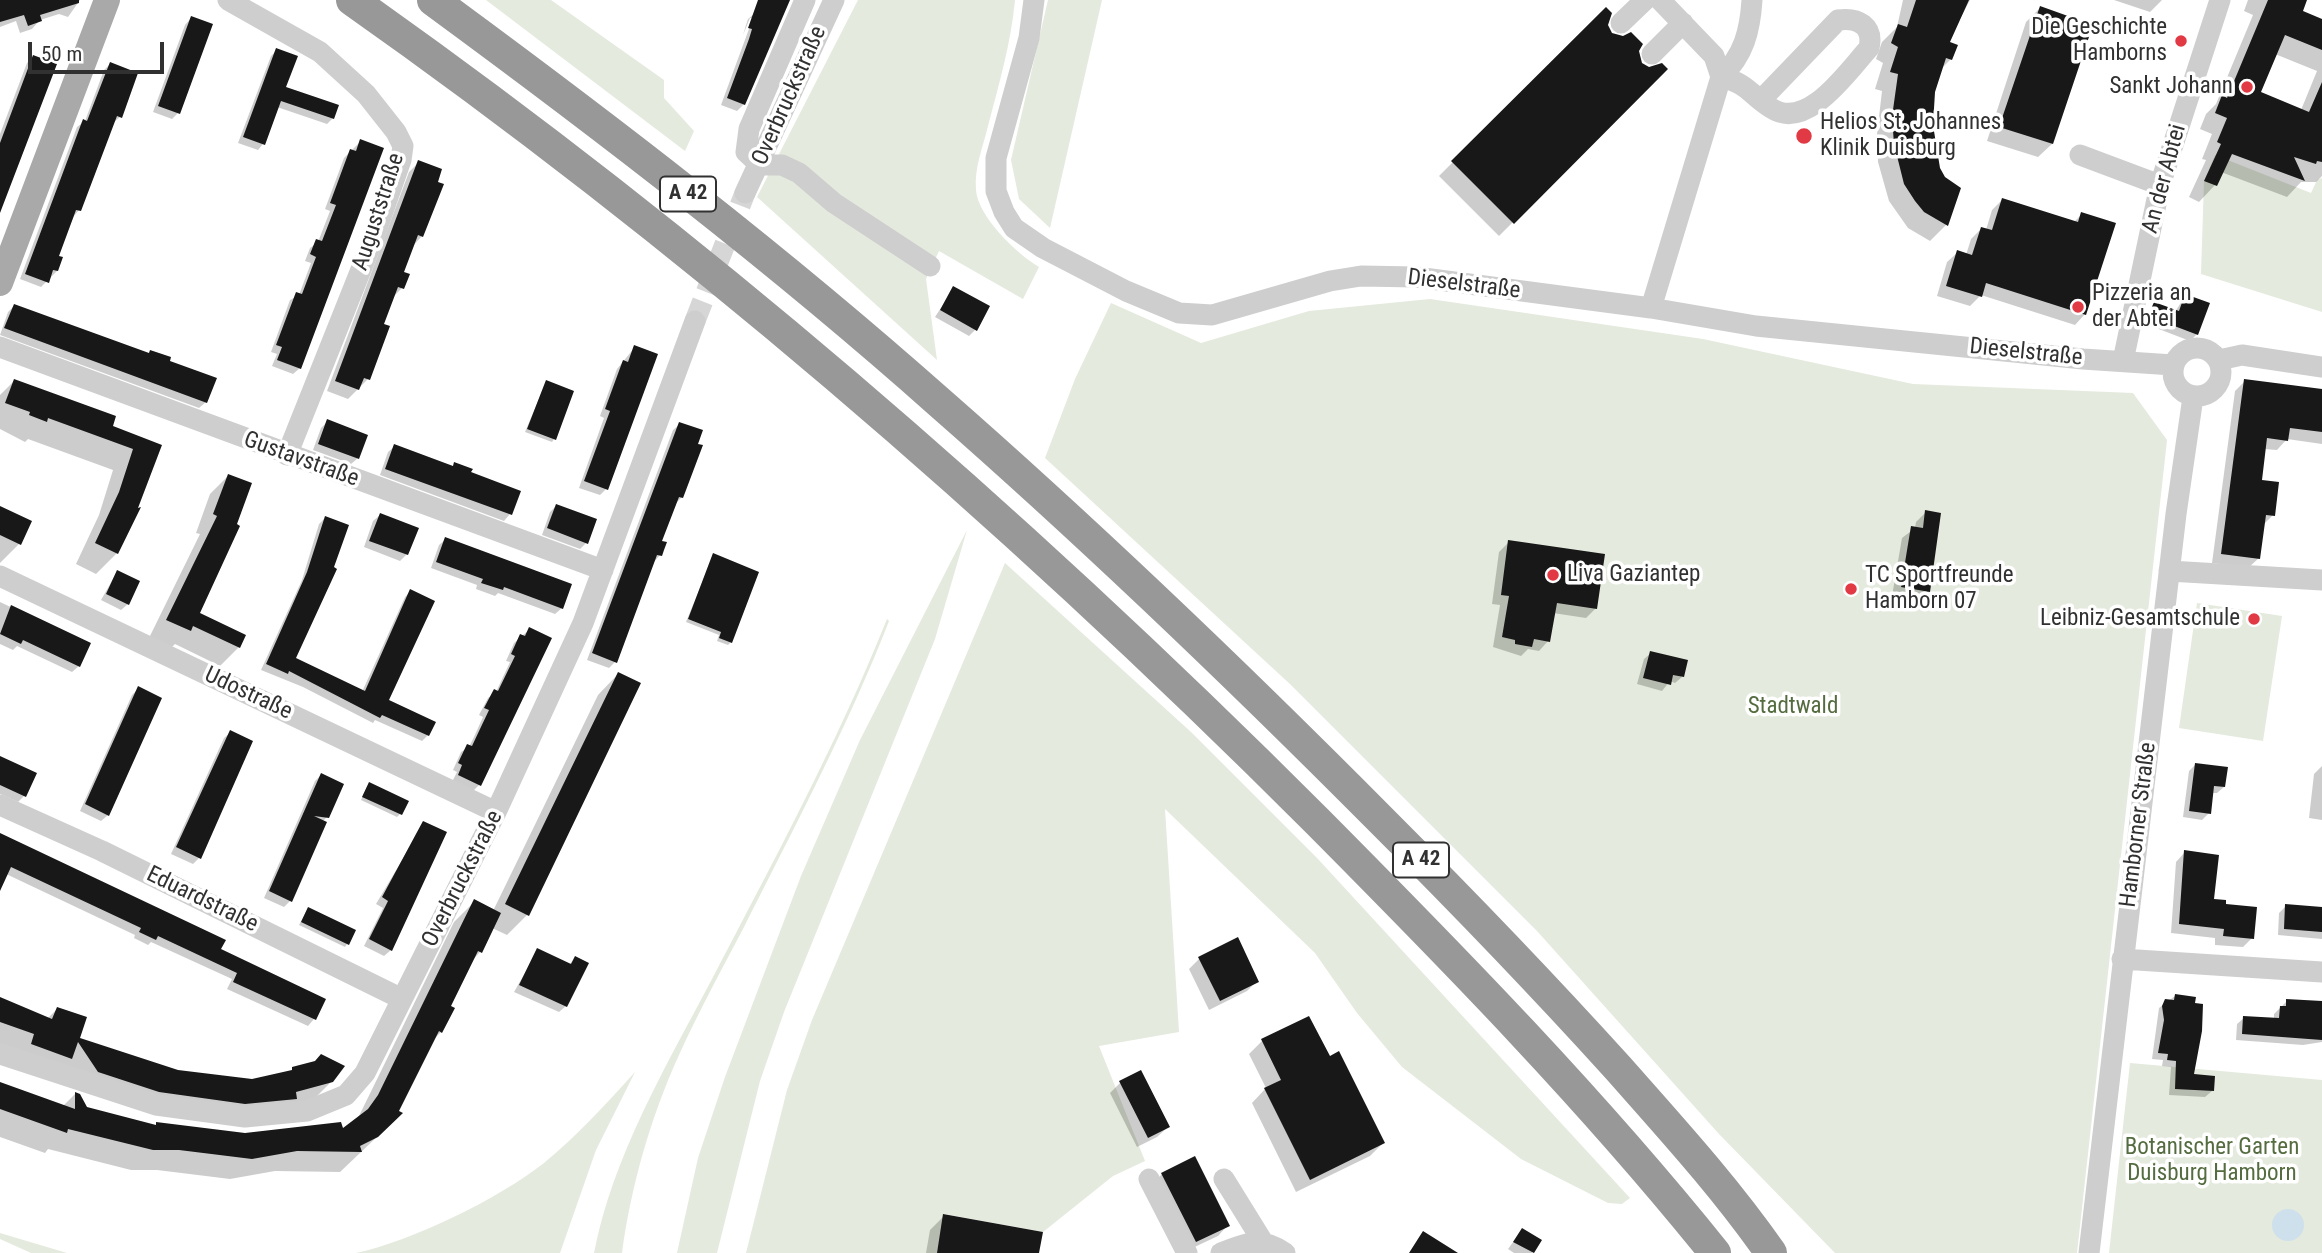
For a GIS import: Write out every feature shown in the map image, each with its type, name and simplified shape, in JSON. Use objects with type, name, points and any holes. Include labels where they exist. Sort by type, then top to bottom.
[{"type":"highway","name":"A 42","points":[[352,0],[698,262],[912,443],[1109,618],[1236,740],[1494,999],[1666,1192],[1715,1253]]},
{"type":"highway","name":"A 42","points":[[433,0],[721,220],[936,399],[1132,576],[1269,707],[1516,955],[1697,1156],[1771,1253]]},
{"type":"main road","points":[[0,283],[107,0]]},
{"type":"street","name":"Auguststraße","points":[[228,0],[320,52],[366,94],[396,132],[403,146],[401,160],[374,237],[287,455]]},
{"type":"street","points":[[805,0],[749,130],[747,152],[760,164],[782,165],[799,173],[834,203],[930,266]]},
{"type":"street","name":"Overbruckstraße","points":[[745,193],[834,0]]},
{"type":"street","name":"Dieselstraße","points":[[1034,0],[1029,38],[996,158],[996,191],[1014,228],[1042,248],[1126,291],[1179,313],[1212,315],[1330,281],[1361,276],[1416,277],[1651,308],[1756,326],[2173,365]]},
{"type":"street","points":[[1621,23],[1645,0]]},
{"type":"street","points":[[1660,0],[1714,56],[1721,76]]},
{"type":"street","points":[[1651,308],[1721,76],[1738,60],[1751,17],[1752,0]]},
{"type":"street","name":"An der Abtei","points":[[2123,362],[2160,185],[2220,0]]},
{"type":"street","points":[[1721,76],[1742,82],[1760,100],[1779,113],[1807,110],[1820,101],[1869,48],[1871,38],[1865,25],[1853,18],[1838,20],[1760,100]]},
{"type":"street","points":[[1652,54],[1683,23]]},
{"type":"street","points":[[2080,155],[2160,185]]},
{"type":"street","name":"Overbruckstraße","points":[[0,1054],[156,1105],[245,1117],[307,1111],[346,1095],[365,1073],[496,812],[583,623],[695,321]]},
{"type":"street","name":"Gustavstraße","points":[[0,347],[603,570]]},
{"type":"street","points":[[2194,348],[2212,353],[2219,360],[2222,373],[2217,387],[2207,395],[2193,397],[2177,387],[2173,377],[2173,365],[2185,351],[2194,348]]},
{"type":"street","points":[[2219,360],[2255,356],[2322,367]]},
{"type":"street","name":"Hamborner Straße","points":[[2089,1253],[2169,571],[2193,397]]},
{"type":"street","points":[[2169,571],[2322,580]]},
{"type":"street","name":"Udostraße","points":[[0,576],[496,812]]},
{"type":"street","name":"Eduardstraße","points":[[0,805],[102,851],[402,999]]},
{"type":"street","points":[[2122,959],[2322,972]]},
{"type":"street","points":[[1149,1179],[1187,1253]]},
{"type":"street","points":[[1224,1179],[1263,1242]]},
{"type":"street","points":[[1222,1253],[1253,1241],[1263,1242],[1284,1253]]},
{"type":"green space","points":[[486,0],[551,0],[664,80],[664,98],[694,131],[685,151]]},
{"type":"green space","points":[[858,0],[1015,0],[1011,32],[978,166],[976,190],[984,212],[1000,234],[1039,267],[1023,299],[939,251],[926,279],[937,360],[757,197]]},
{"type":"green space","points":[[1048,0],[1102,0],[1050,228],[1019,199],[1011,160]]},
{"type":"green space","points":[[2215,155],[2311,193],[2317,180],[2322,178],[2322,312],[2201,274],[2204,181]]},
{"type":"green space","name":"Stadtwald","points":[[1430,299],[1703,339],[1913,384],[2133,393],[2167,440],[2077,1253],[1835,1253],[1719,1134],[1537,931],[1291,685],[1045,458],[1075,379],[1111,303],[1201,343],[1309,311]]},
{"type":"green space","points":[[967,530],[935,639],[784,1012],[760,1081],[717,1253],[677,1253],[698,1158],[725,1077],[801,876],[860,740]]},
{"type":"green space","points":[[1005,563],[1191,732],[1318,859],[1630,1198],[1622,1204],[1608,1203],[1521,1159],[1402,1067],[1357,1013],[1315,953],[1165,809],[1179,1032],[1099,1046],[1145,1161],[1113,1176],[1043,1232],[944,1214],[937,1253],[746,1253],[787,1090],[812,1020]]},
{"type":"green space","points":[[2197,603],[2282,616],[2263,741],[2179,728]]},
{"type":"green space","points":[[887,619],[889,621],[839,737],[694,1022],[669,1078],[643,1152],[622,1253],[594,1253],[614,1182],[642,1113],[804,802],[868,666]]},
{"type":"green space","name":"Botanischer Garten Duisburg Hamborn","points":[[2130,1063],[2322,1080],[2322,1253],[2109,1253]]},
{"type":"green space","points":[[635,1072],[596,1150],[560,1253],[356,1253],[428,1229],[525,1177],[568,1142]]},
{"type":"green space","points":[[0,1233],[67,1253],[31,1253],[0,1239]]},
{"type":"water","points":[[2288,1209],[2299,1214],[2304,1225],[2299,1236],[2288,1241],[2277,1236],[2272,1225],[2277,1214]]},
{"type":"building","points":[[0,0],[79,0],[79,3],[40,15],[42,21],[28,26],[24,15],[0,22]]},
{"type":"building","points":[[758,0],[790,0],[745,105],[727,98],[749,39],[752,29],[748,28]]},
{"type":"building","points":[[1916,0],[1969,0],[1950,42],[1958,45],[1952,60],[1946,58],[1935,92],[1933,125],[1940,168],[1945,177],[1961,188],[1948,226],[1924,212],[1915,201],[1904,184],[1894,144],[1892,117],[1898,74],[1890,72],[1898,47],[1891,43],[1898,24],[1907,27]]},
{"type":"building","name":"Sankt Johann","points":[[2268,0],[2307,0],[2303,11],[2322,19],[2322,50],[2285,35],[2261,92],[2309,112],[2322,82],[2322,162],[2317,161],[2316,164],[2294,157],[2305,181],[2232,154],[2217,186],[2204,181],[2221,144],[2217,142],[2227,118],[2215,113],[2222,95],[2227,98]]},
{"type":"building","points":[[2040,6],[2093,25],[2053,144],[1999,127]]},
{"type":"building","points":[[1606,7],[1612,13],[1608,25],[1612,33],[1623,36],[1631,32],[1643,44],[1639,51],[1642,63],[1649,67],[1662,63],[1668,69],[1514,224],[1451,161]]},
{"type":"building","points":[[191,16],[213,24],[180,114],[158,106]]},
{"type":"building","points":[[276,48],[298,56],[286,87],[339,105],[334,119],[281,101],[265,145],[243,137]]},
{"type":"building","points":[[33,55],[57,64],[0,213],[0,143]]},
{"type":"building","points":[[110,62],[138,73],[122,118],[117,116],[81,211],[76,210],[59,256],[63,257],[58,271],[53,270],[49,283],[25,274],[83,119],[87,121]]},
{"type":"building","points":[[360,139],[384,148],[301,369],[277,360],[282,347],[276,345],[296,292],[302,294],[316,257],[310,254],[316,239],[322,241],[336,205],[330,203],[350,149],[356,151]]},
{"type":"building","points":[[418,160],[442,169],[438,182],[444,184],[423,237],[418,235],[404,272],[410,274],[404,289],[398,287],[384,324],[390,326],[370,380],[364,378],[359,390],[335,381]]},
{"type":"building","points":[[2002,198],[2078,222],[2081,212],[2116,223],[2086,315],[1986,283],[1982,297],[1946,286],[1957,250],[1972,255],[1981,227],[1992,230]]},
{"type":"building","points":[[953,286],[990,306],[977,331],[940,310]]},
{"type":"building","points":[[2185,294],[2210,303],[2198,335],[2148,316],[2154,302],[2179,311]]},
{"type":"building","points":[[14,304],[149,353],[150,350],[171,357],[170,361],[217,378],[207,403],[4,328]]},
{"type":"building","points":[[634,345],[658,354],[608,490],[584,481],[610,411],[605,409],[623,360],[628,362]]},
{"type":"building","points":[[14,379],[116,416],[113,426],[162,445],[138,508],[141,507],[118,554],[95,543],[119,492],[133,449],[48,418],[47,422],[29,415],[30,412],[5,403]]},
{"type":"building","points":[[2244,379],[2322,389],[2322,432],[2290,428],[2288,441],[2267,438],[2262,480],[2279,482],[2275,516],[2266,515],[2260,559],[2221,554]]},
{"type":"building","points":[[546,380],[574,391],[556,440],[527,429]]},
{"type":"building","points":[[327,419],[368,435],[359,459],[318,444]]},
{"type":"building","points":[[679,422],[703,430],[698,444],[703,445],[683,498],[679,497],[662,541],[667,542],[662,556],[657,555],[617,663],[592,653]]},
{"type":"building","points":[[394,444],[453,466],[454,462],[473,469],[471,472],[521,491],[512,515],[385,469]]},
{"type":"building","points":[[228,474],[252,483],[237,524],[240,526],[200,613],[246,635],[240,648],[193,626],[191,631],[166,620],[217,516],[213,514]]},
{"type":"building","points":[[556,504],[597,519],[588,544],[547,528]]},
{"type":"building","points":[[0,506],[32,521],[21,545],[0,535]]},
{"type":"building","points":[[1925,510],[1941,513],[1930,592],[1901,587],[1911,526],[1923,528]]},
{"type":"building","points":[[380,513],[419,528],[408,555],[369,541]]},
{"type":"building","points":[[325,516],[349,525],[334,567],[337,569],[296,658],[365,691],[410,589],[435,601],[389,700],[436,722],[429,736],[382,715],[380,718],[289,671],[288,674],[266,664],[307,572]]},
{"type":"building","points":[[445,537],[572,584],[563,609],[504,587],[503,590],[481,583],[483,579],[436,562]]},
{"type":"building","name":"Liva Gaziantep","points":[[1508,540],[1605,554],[1597,609],[1557,603],[1550,642],[1534,639],[1532,647],[1515,644],[1515,640],[1502,637],[1509,596],[1501,595]]},
{"type":"building","points":[[713,553],[759,572],[732,643],[719,638],[721,632],[688,619]]},
{"type":"building","points":[[117,570],[140,581],[129,605],[106,594]]},
{"type":"building","points":[[11,605],[91,643],[80,667],[23,640],[21,644],[0,634]]},
{"type":"building","points":[[529,627],[552,638],[481,786],[458,775],[462,765],[458,763],[467,744],[472,746],[489,710],[484,708],[494,689],[498,691],[515,656],[511,654],[520,634],[525,636]]},
{"type":"building","points":[[1650,651],[1688,660],[1684,677],[1673,675],[1671,685],[1643,678]]},
{"type":"building","points":[[618,672],[641,683],[529,916],[505,904]]},
{"type":"building","points":[[138,686],[162,698],[109,816],[85,804]]},
{"type":"building","points":[[230,730],[253,741],[201,859],[176,847]]},
{"type":"building","points":[[0,756],[37,773],[26,797],[0,785]]},
{"type":"building","points":[[2195,763],[2228,767],[2225,787],[2214,786],[2211,814],[2189,811]]},
{"type":"building","points":[[321,773],[344,784],[329,818],[314,816],[327,822],[292,902],[269,891]]},
{"type":"building","points":[[369,782],[409,801],[402,815],[362,797]]},
{"type":"building","points":[[423,821],[447,832],[392,951],[369,939],[388,901],[382,897]]},
{"type":"building","points":[[0,833],[226,940],[221,949],[326,999],[316,1020],[233,982],[237,973],[158,936],[156,940],[139,932],[141,928],[11,867],[0,891]]},
{"type":"building","points":[[2184,850],[2219,855],[2214,899],[2226,900],[2226,904],[2257,907],[2254,939],[2223,936],[2224,929],[2179,924]]},
{"type":"building","points":[[474,899],[501,913],[482,953],[478,951],[451,1006],[455,1008],[442,1033],[439,1031],[399,1111],[403,1113],[378,1137],[360,1146],[362,1152],[297,1151],[252,1159],[179,1150],[153,1150],[68,1129],[67,1133],[0,1109],[0,1082],[75,1109],[75,1092],[80,1094],[87,1107],[156,1125],[156,1122],[245,1133],[341,1122],[343,1128],[368,1109],[378,1095]]},
{"type":"building","points":[[2285,904],[2322,907],[2322,932],[2284,929]]},
{"type":"building","points":[[308,907],[356,930],[349,945],[301,922]]},
{"type":"building","points":[[1238,937],[1259,982],[1220,1001],[1198,957]]},
{"type":"building","points":[[537,948],[571,964],[575,956],[589,963],[567,1007],[519,985]]},
{"type":"building","points":[[2175,994],[2196,997],[2195,1003],[2203,1004],[2202,1031],[2194,1074],[2215,1076],[2214,1091],[2175,1089],[2176,1061],[2167,1060],[2168,1054],[2158,1053],[2164,1020],[2162,1006],[2165,999],[2174,1000]]},
{"type":"building","points":[[0,997],[52,1019],[57,1007],[87,1017],[80,1038],[178,1070],[252,1079],[292,1070],[292,1067],[315,1061],[321,1054],[345,1066],[333,1082],[296,1092],[297,1099],[245,1104],[159,1092],[98,1072],[78,1042],[72,1059],[31,1044],[34,1034],[0,1022]]},
{"type":"building","points":[[2286,999],[2322,1001],[2322,1040],[2242,1034],[2243,1016],[2279,1018],[2280,1006],[2286,1006]]},
{"type":"building","points":[[1309,1016],[1330,1056],[1339,1051],[1385,1143],[1310,1180],[1264,1088],[1281,1080],[1261,1039]]},
{"type":"building","points":[[1141,1070],[1170,1127],[1148,1138],[1119,1081]]},
{"type":"building","points":[[1195,1156],[1230,1226],[1196,1242],[1161,1173]]},
{"type":"building","points":[[943,1214],[1043,1232],[1039,1253],[937,1253]]},
{"type":"building","points":[[1522,1228],[1542,1240],[1534,1253],[1513,1242]]},
{"type":"building","points":[[1423,1231],[1458,1253],[1409,1253]]},
{"type":"tunnel","points":[[695,321],[745,193]]},
{"type":"place","name":"Die Geschichte Hamborns","points":[[2181,41]]},
{"type":"place","name":"Sankt Johann","points":[[2247,87]]},
{"type":"place","name":"Helios St. Johannes Klinik Duisburg","points":[[1804,136]]},
{"type":"place","name":"Pizzeria an der Abtei","points":[[2078,307]]},
{"type":"place","name":"Liva Gaziantep","points":[[1553,575]]},
{"type":"place","name":"TC Sportfreunde Hamborn 07","points":[[1851,589]]},
{"type":"place","name":"Leibniz-Gesamtschule","points":[[2254,619]]}]
